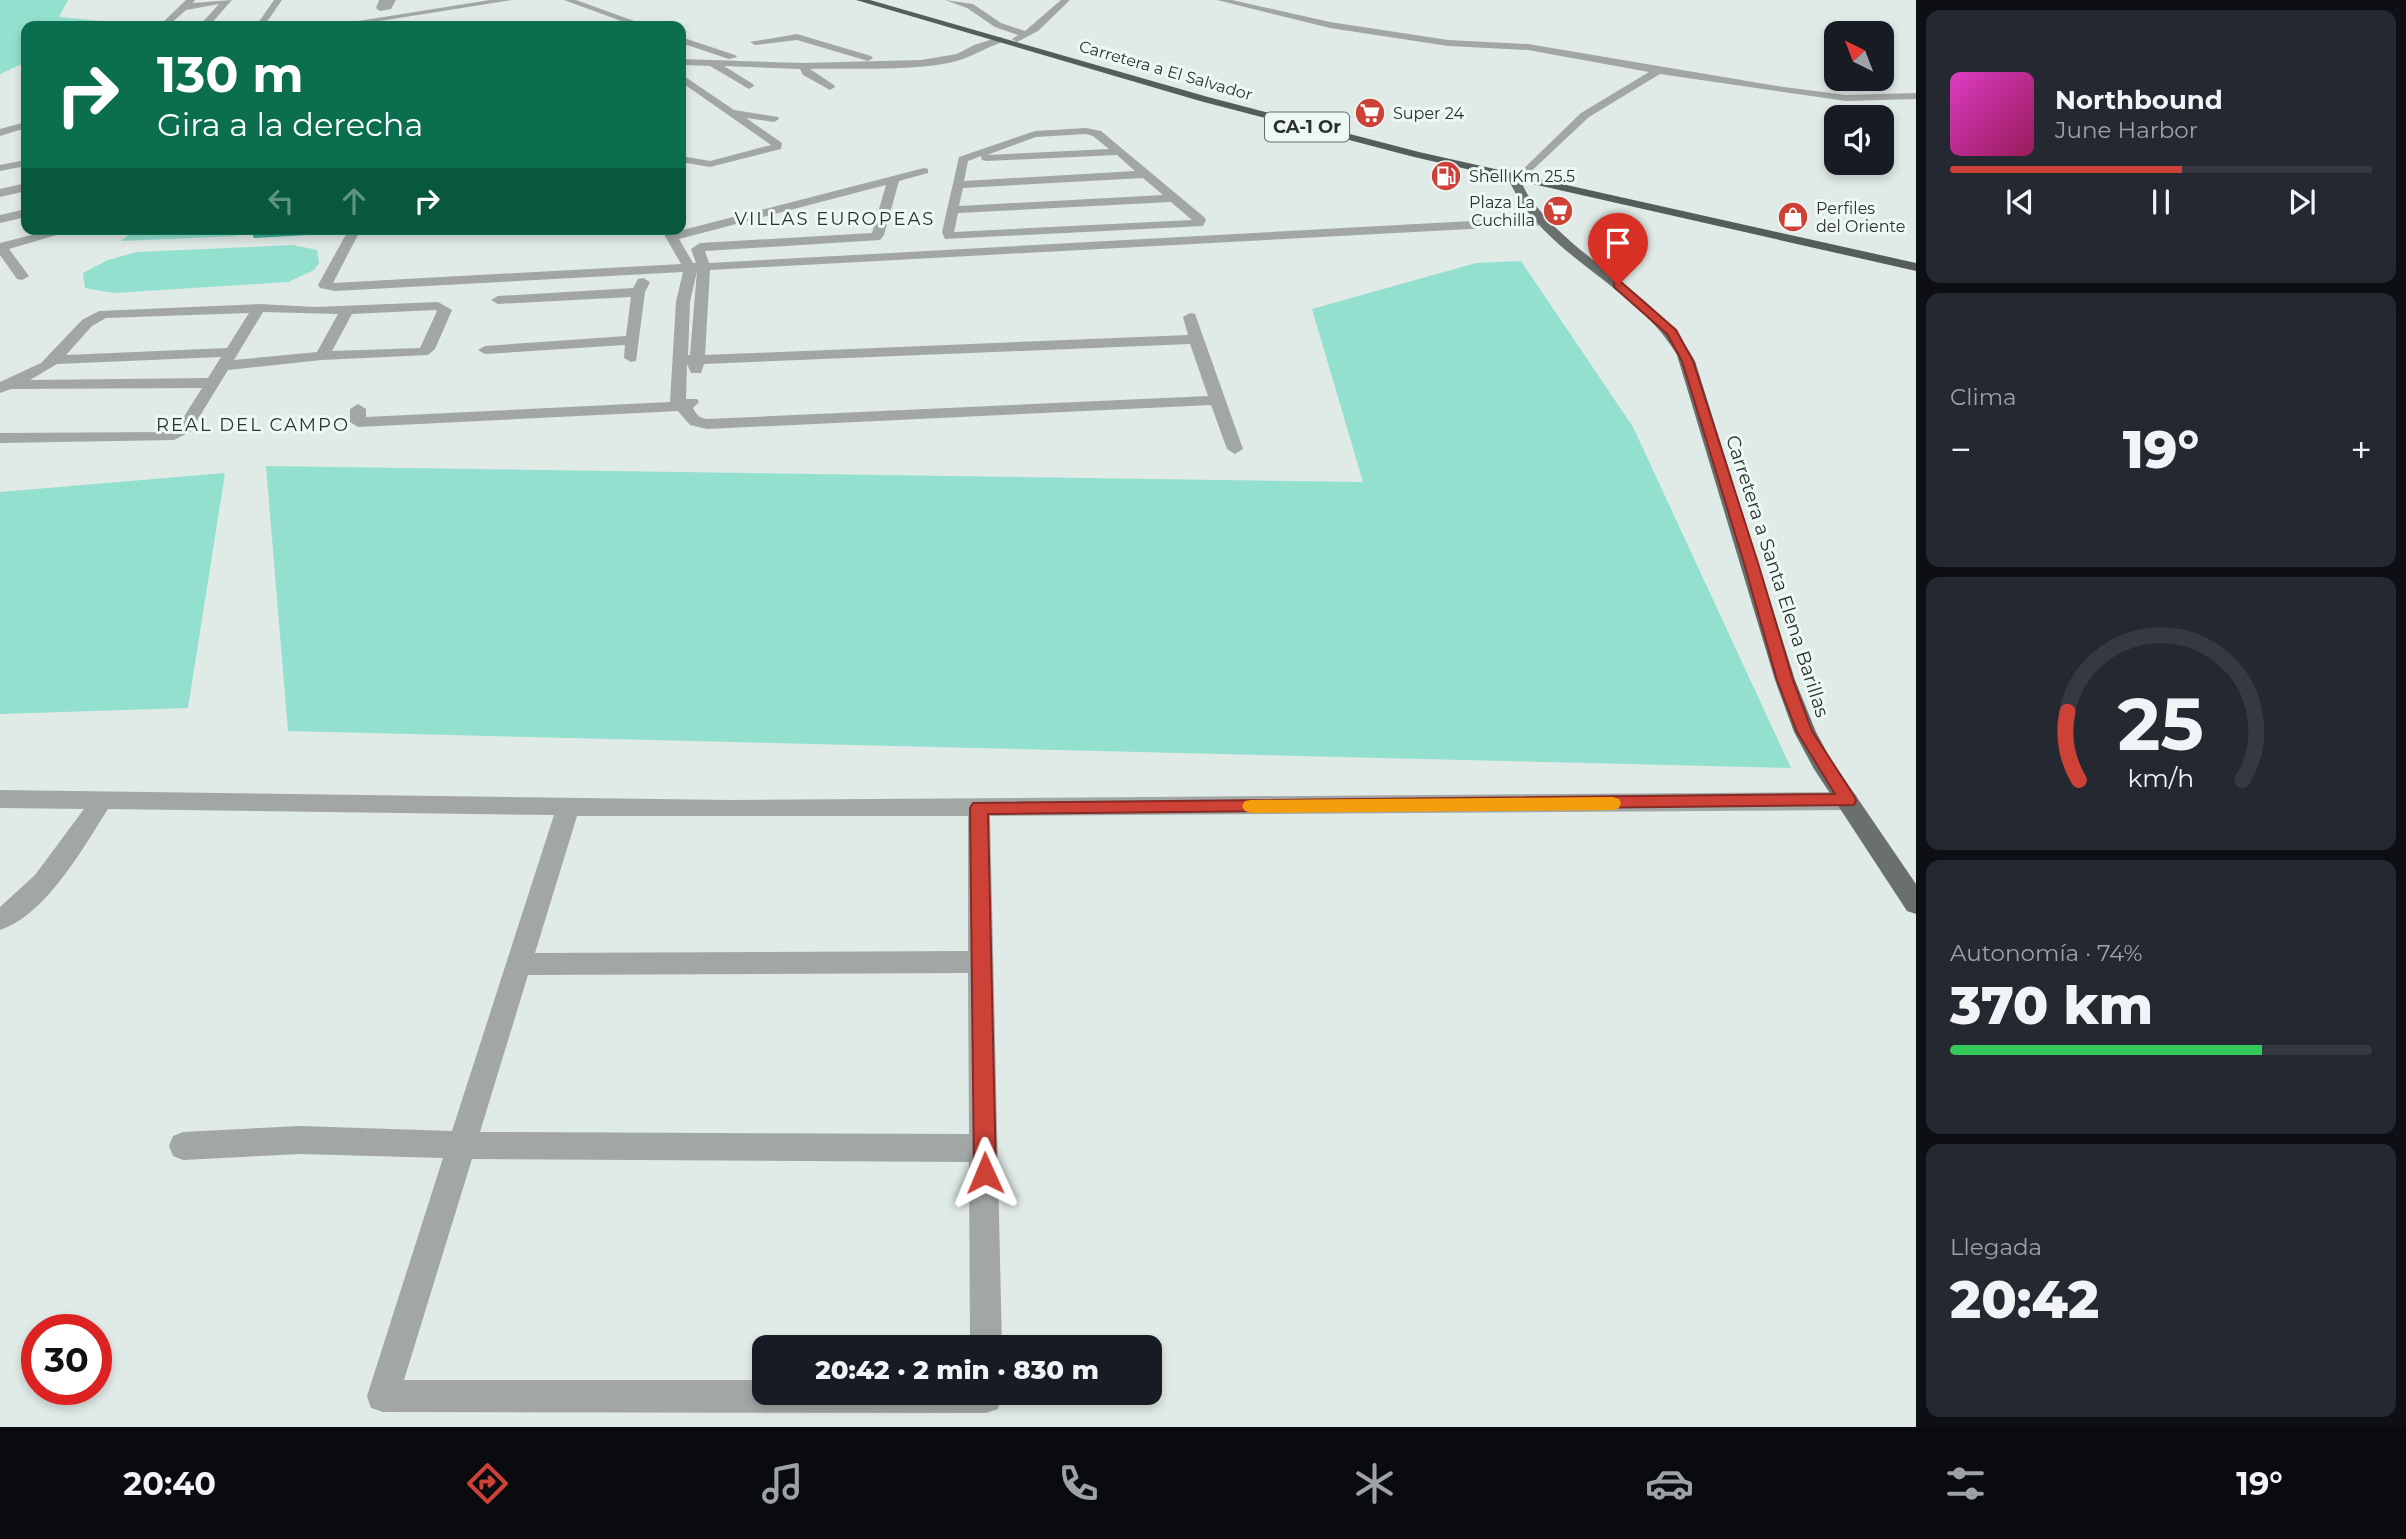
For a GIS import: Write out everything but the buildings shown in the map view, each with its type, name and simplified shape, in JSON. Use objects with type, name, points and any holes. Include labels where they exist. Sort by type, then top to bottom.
[{"type":"highway","name":"Carretera a El Salvador","points":[[860,0],[1000,40],[1022,40],[1282,120],[1520,183],[1850,245],[1916,260]]},
{"type":"highway","name":"Carretera a El Salvador","points":[[873,0],[1334,128],[1520,183],[1916,267]]},
{"type":"highway","points":[[1759,233],[1848,250],[1851,250],[1850,245]]},
{"type":"main road","name":"Carretera a Santa Elena Barillas","points":[[1520,183],[1543,221],[1672,332],[1681,347],[1688,361],[1746,545],[1789,693],[1805,732],[1916,904]]},
{"type":"street","points":[[169,21],[188,4],[227,0]]},
{"type":"street","points":[[208,21],[227,0]]},
{"type":"street","points":[[263,21],[278,0]]},
{"type":"street","points":[[383,0],[380,8],[388,7],[392,0]]},
{"type":"street","points":[[366,21],[508,0]]},
{"type":"street","points":[[568,0],[629,21]]},
{"type":"street","points":[[949,0],[970,6],[1022,40],[1066,0]]},
{"type":"street","points":[[1221,0],[1330,25],[1448,43],[1528,47],[1658,71],[1833,97],[1916,96]]},
{"type":"street","points":[[755,42],[797,37],[886,64]]},
{"type":"street","points":[[686,62],[803,66],[945,60],[1000,40]]},
{"type":"street","points":[[686,42],[746,64]]},
{"type":"street","points":[[712,63],[749,86]]},
{"type":"street","points":[[803,66],[807,73],[831,87]]},
{"type":"street","points":[[1520,183],[1585,115],[1658,71]]},
{"type":"street","points":[[686,81],[778,145],[710,164],[686,160]]},
{"type":"street","points":[[731,113],[774,118]]},
{"type":"street","points":[[0,133],[21,127]]},
{"type":"street","points":[[1086,131],[1097,133],[1200,220],[1199,223],[956,237],[948,232],[963,159],[1035,134],[1086,131]]},
{"type":"street","points":[[0,143],[13,142]]},
{"type":"street","points":[[963,159],[1118,152]]},
{"type":"street","points":[[0,168],[21,164]]},
{"type":"street","points":[[358,410],[358,422],[383,415],[684,406],[691,402],[692,319],[683,302],[697,268],[700,252],[698,249],[704,245],[804,221],[894,180],[924,172]]},
{"type":"street","points":[[958,185],[1144,174]]},
{"type":"street","points":[[686,232],[804,221],[877,236],[894,180]]},
{"type":"street","points":[[0,193],[21,188]]},
{"type":"street","points":[[952,210],[1173,198]]},
{"type":"street","points":[[0,219],[21,214]]},
{"type":"street","points":[[352,235],[325,285],[630,272],[1543,221]]},
{"type":"street","points":[[1086,230],[1095,247]]},
{"type":"street","points":[[1069,231],[1078,247]]},
{"type":"street","points":[[22,276],[0,248],[49,235]]},
{"type":"street","points":[[671,235],[683,254],[697,268]]},
{"type":"street","points":[[683,254],[700,252]]},
{"type":"street","points":[[631,358],[638,292],[643,286],[645,271]]},
{"type":"street","points":[[630,272],[630,287],[638,292]]},
{"type":"street","points":[[398,308],[414,283]]},
{"type":"street","points":[[374,309],[388,284]]},
{"type":"street","points":[[498,300],[638,292]]},
{"type":"street","points":[[3,386],[30,376],[54,360],[90,320],[99,315],[259,308],[347,310],[444,307],[445,310],[427,350],[227,359],[54,360]]},
{"type":"street","points":[[0,438],[168,437],[184,429],[259,308]]},
{"type":"street","points":[[323,356],[347,310]]},
{"type":"street","points":[[1190,317],[1235,449]]},
{"type":"street","points":[[690,359],[1196,339]]},
{"type":"street","points":[[485,350],[633,340]]},
{"type":"street","points":[[3,386],[213,383]]},
{"type":"street","points":[[684,406],[692,420],[707,424],[1217,400]]},
{"type":"street","points":[[0,799],[568,807],[979,808],[1848,801]]},
{"type":"street","points":[[0,920],[25,900],[61,859],[102,800]]},
{"type":"street","points":[[568,807],[383,1396],[752,1397]]},
{"type":"street","points":[[979,808],[986,1335]]},
{"type":"street","points":[[518,964],[982,962]]},
{"type":"street","points":[[183,1146],[300,1140],[461,1145],[985,1148]]},
{"type":"green space","points":[[0,0],[68,0],[59,17],[101,21],[21,21],[21,64],[0,74]]},
{"type":"green space","points":[[128,235],[238,235],[237,236],[121,241]]},
{"type":"green space","points":[[293,245],[317,250],[319,263],[314,270],[288,282],[114,293],[85,288],[83,273],[108,260],[137,252]]},
{"type":"green space","points":[[1521,261],[1633,427],[1791,768],[288,731],[266,466],[1363,482],[1312,309],[1476,263]]},
{"type":"green space","points":[[225,473],[188,708],[0,714],[0,492]]},
{"type":"slow traffic","points":[[1251,806],[1613,803]]},
{"type":"place","name":"Super 24","points":[[1370,113]]},
{"type":"place","name":"Shell Km 25.5","points":[[1446,176]]},
{"type":"place","name":"Plaza La Cuchilla","points":[[1558,211]]},
{"type":"place","name":"Perfiles del Oriente","points":[[1793,217]]},
{"type":"district","name":"VILLAS EUROPEAS","points":[[835,219]]},
{"type":"district","name":"REAL DEL CAMPO","points":[[253,425]]},
{"type":"route","points":[[985,1173],[979,808],[1848,801],[1805,732],[1785,680],[1688,361],[1672,332],[1618,285]]}]
